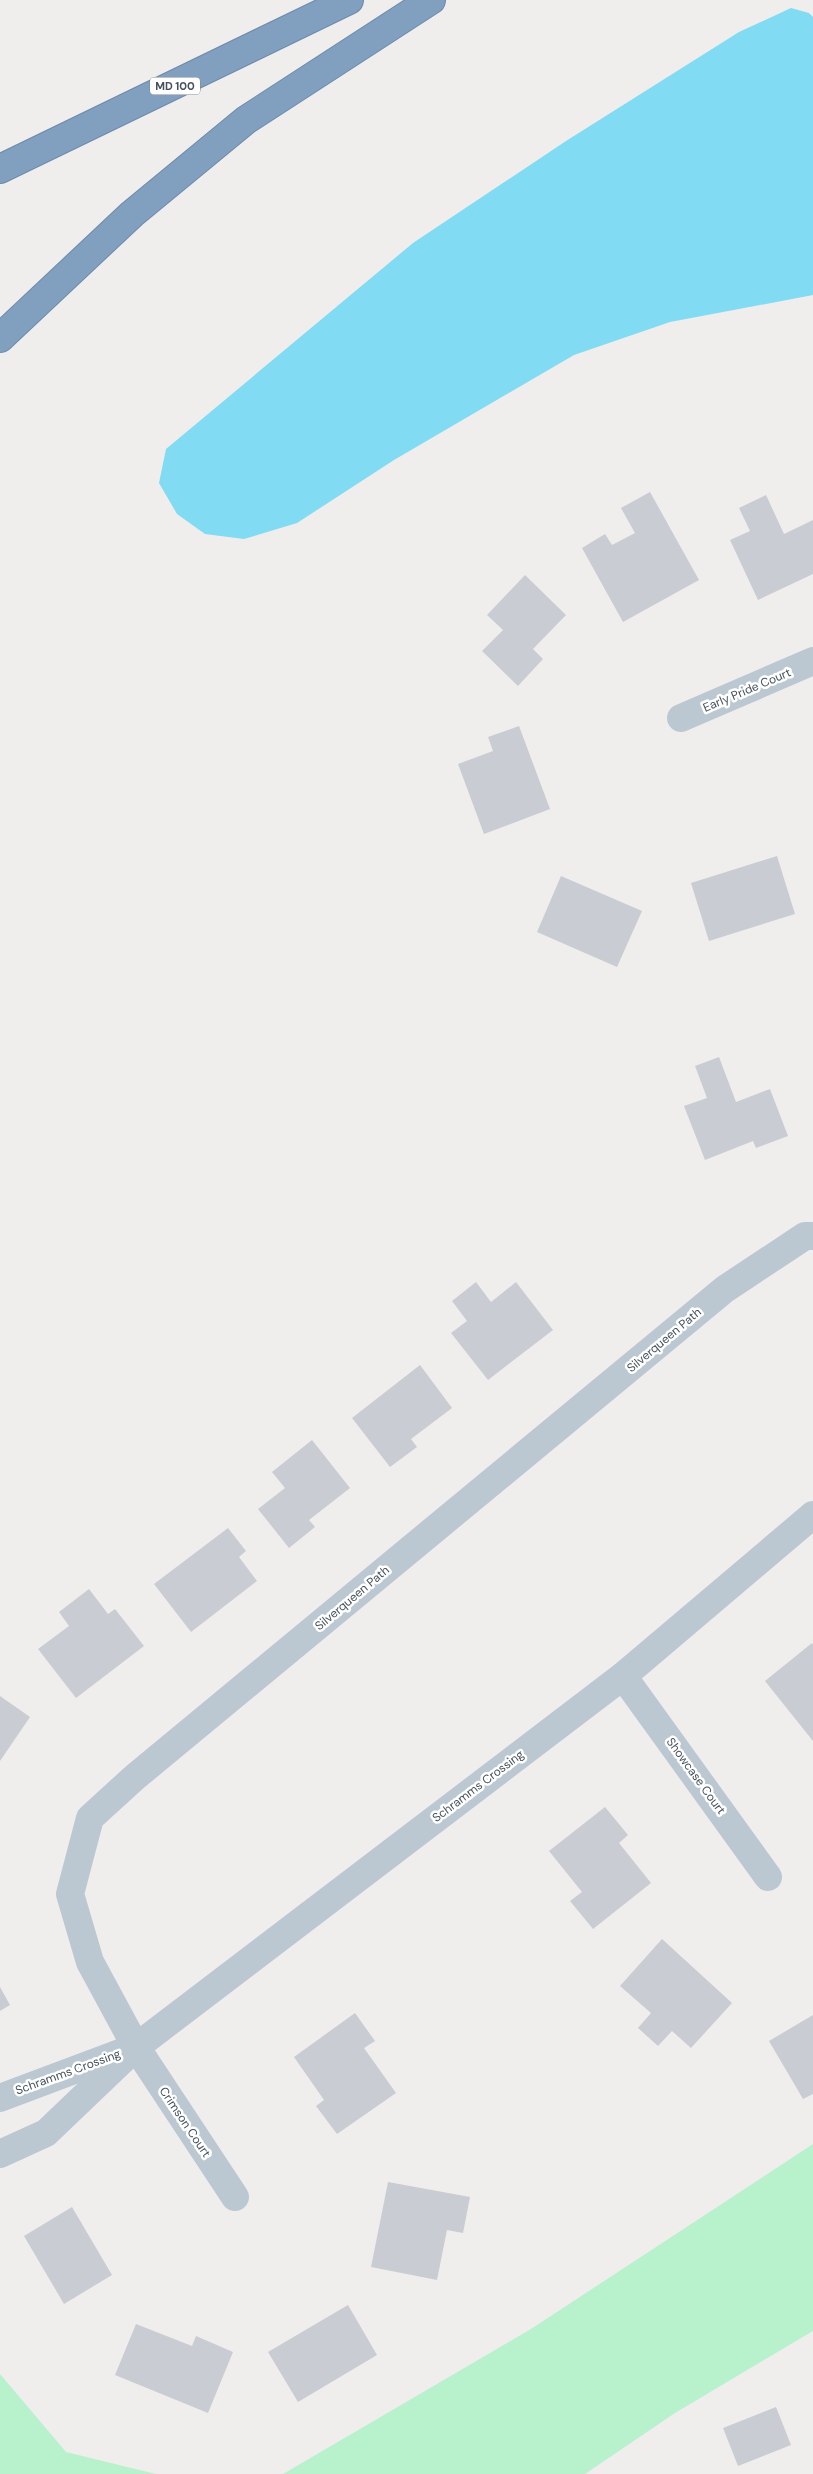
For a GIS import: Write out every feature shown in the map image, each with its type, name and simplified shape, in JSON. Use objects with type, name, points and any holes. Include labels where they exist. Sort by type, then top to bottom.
[{"type":"highway","name":"MD 100","points":[[0,169],[349,0]]},
{"type":"highway","points":[[0,338],[132,214],[246,120],[431,0]]},
{"type":"street","name":"Early Pride Court","points":[[681,718],[813,662]]},
{"type":"street","name":"Silverqueen Path","points":[[136,2047],[90,1962],[70,1894],[90,1818],[143,1770],[725,1290],[805,1236],[813,1236]]},
{"type":"street","name":"Schramms Crossing","points":[[0,2154],[46,2133],[136,2047],[624,1676],[813,1516]]},
{"type":"street","name":"Showcase Court","points":[[624,1676],[768,1877]]},
{"type":"street","name":"Schramms Crossing","points":[[0,2098],[136,2047]]},
{"type":"street","name":"Crimson Court","points":[[136,2047],[235,2197]]},
{"type":"green space","points":[[813,2144],[813,2331],[675,2413],[585,2474],[283,2474],[531,2329]]},
{"type":"green space","points":[[0,2374],[66,2452],[156,2474],[0,2474]]},
{"type":"water","points":[[791,8],[809,13],[813,17],[813,295],[670,322],[574,355],[394,460],[297,523],[244,539],[205,534],[177,514],[159,483],[166,449],[413,243],[566,141],[739,32]]},
{"type":"building","points":[[650,492],[699,580],[623,622],[582,548],[605,534],[612,545],[635,533],[621,508]]},
{"type":"building","points":[[766,495],[784,534],[813,520],[813,574],[758,600],[730,540],[750,531],[739,508]]},
{"type":"building","points":[[525,575],[566,615],[533,649],[543,659],[518,686],[482,651],[503,630],[487,615]]},
{"type":"building","points":[[519,726],[550,809],[484,834],[458,764],[493,751],[488,737]]},
{"type":"building","points":[[777,856],[795,914],[709,941],[691,883]]},
{"type":"building","points":[[561,876],[642,911],[617,967],[537,932]]},
{"type":"building","points":[[719,1057],[736,1102],[770,1089],[788,1136],[756,1148],[753,1141],[705,1160],[684,1106],[707,1098],[695,1066]]},
{"type":"building","points":[[476,1282],[491,1302],[516,1282],[553,1330],[488,1380],[451,1333],[467,1321],[452,1301]]},
{"type":"building","points":[[420,1365],[452,1408],[411,1439],[417,1447],[390,1467],[352,1418]]},
{"type":"building","points":[[312,1440],[350,1488],[309,1520],[315,1527],[289,1548],[258,1509],[285,1488],[272,1472]]},
{"type":"building","points":[[228,1528],[246,1551],[239,1557],[257,1581],[191,1632],[154,1584]]},
{"type":"building","points":[[89,1589],[108,1614],[115,1609],[144,1646],[76,1698],[38,1649],[69,1626],[59,1612]]},
{"type":"building","points":[[812,1643],[813,1645],[813,1741],[765,1681]]},
{"type":"building","points":[[0,1696],[30,1717],[0,1761]]},
{"type":"building","points":[[605,1807],[628,1835],[619,1843],[651,1883],[593,1929],[570,1901],[582,1892],[549,1851]]},
{"type":"building","points":[[662,1939],[732,2003],[691,2048],[672,2031],[658,2046],[638,2028],[651,2013],[620,1986]]},
{"type":"building","points":[[0,1987],[10,2005],[0,2011]]},
{"type":"building","points":[[355,2013],[375,2041],[364,2048],[396,2093],[337,2134],[316,2106],[324,2100],[294,2057]]},
{"type":"building","points":[[813,2015],[813,2094],[803,2099],[769,2041]]},
{"type":"building","points":[[388,2182],[470,2197],[463,2233],[447,2230],[437,2280],[371,2267]]},
{"type":"building","points":[[72,2207],[112,2275],[64,2304],[24,2236]]},
{"type":"building","points":[[348,2305],[377,2355],[298,2402],[268,2352]]},
{"type":"building","points":[[136,2324],[192,2346],[196,2336],[233,2352],[208,2413],[115,2375]]},
{"type":"building","points":[[776,2407],[791,2445],[738,2466],[723,2428]]}]
